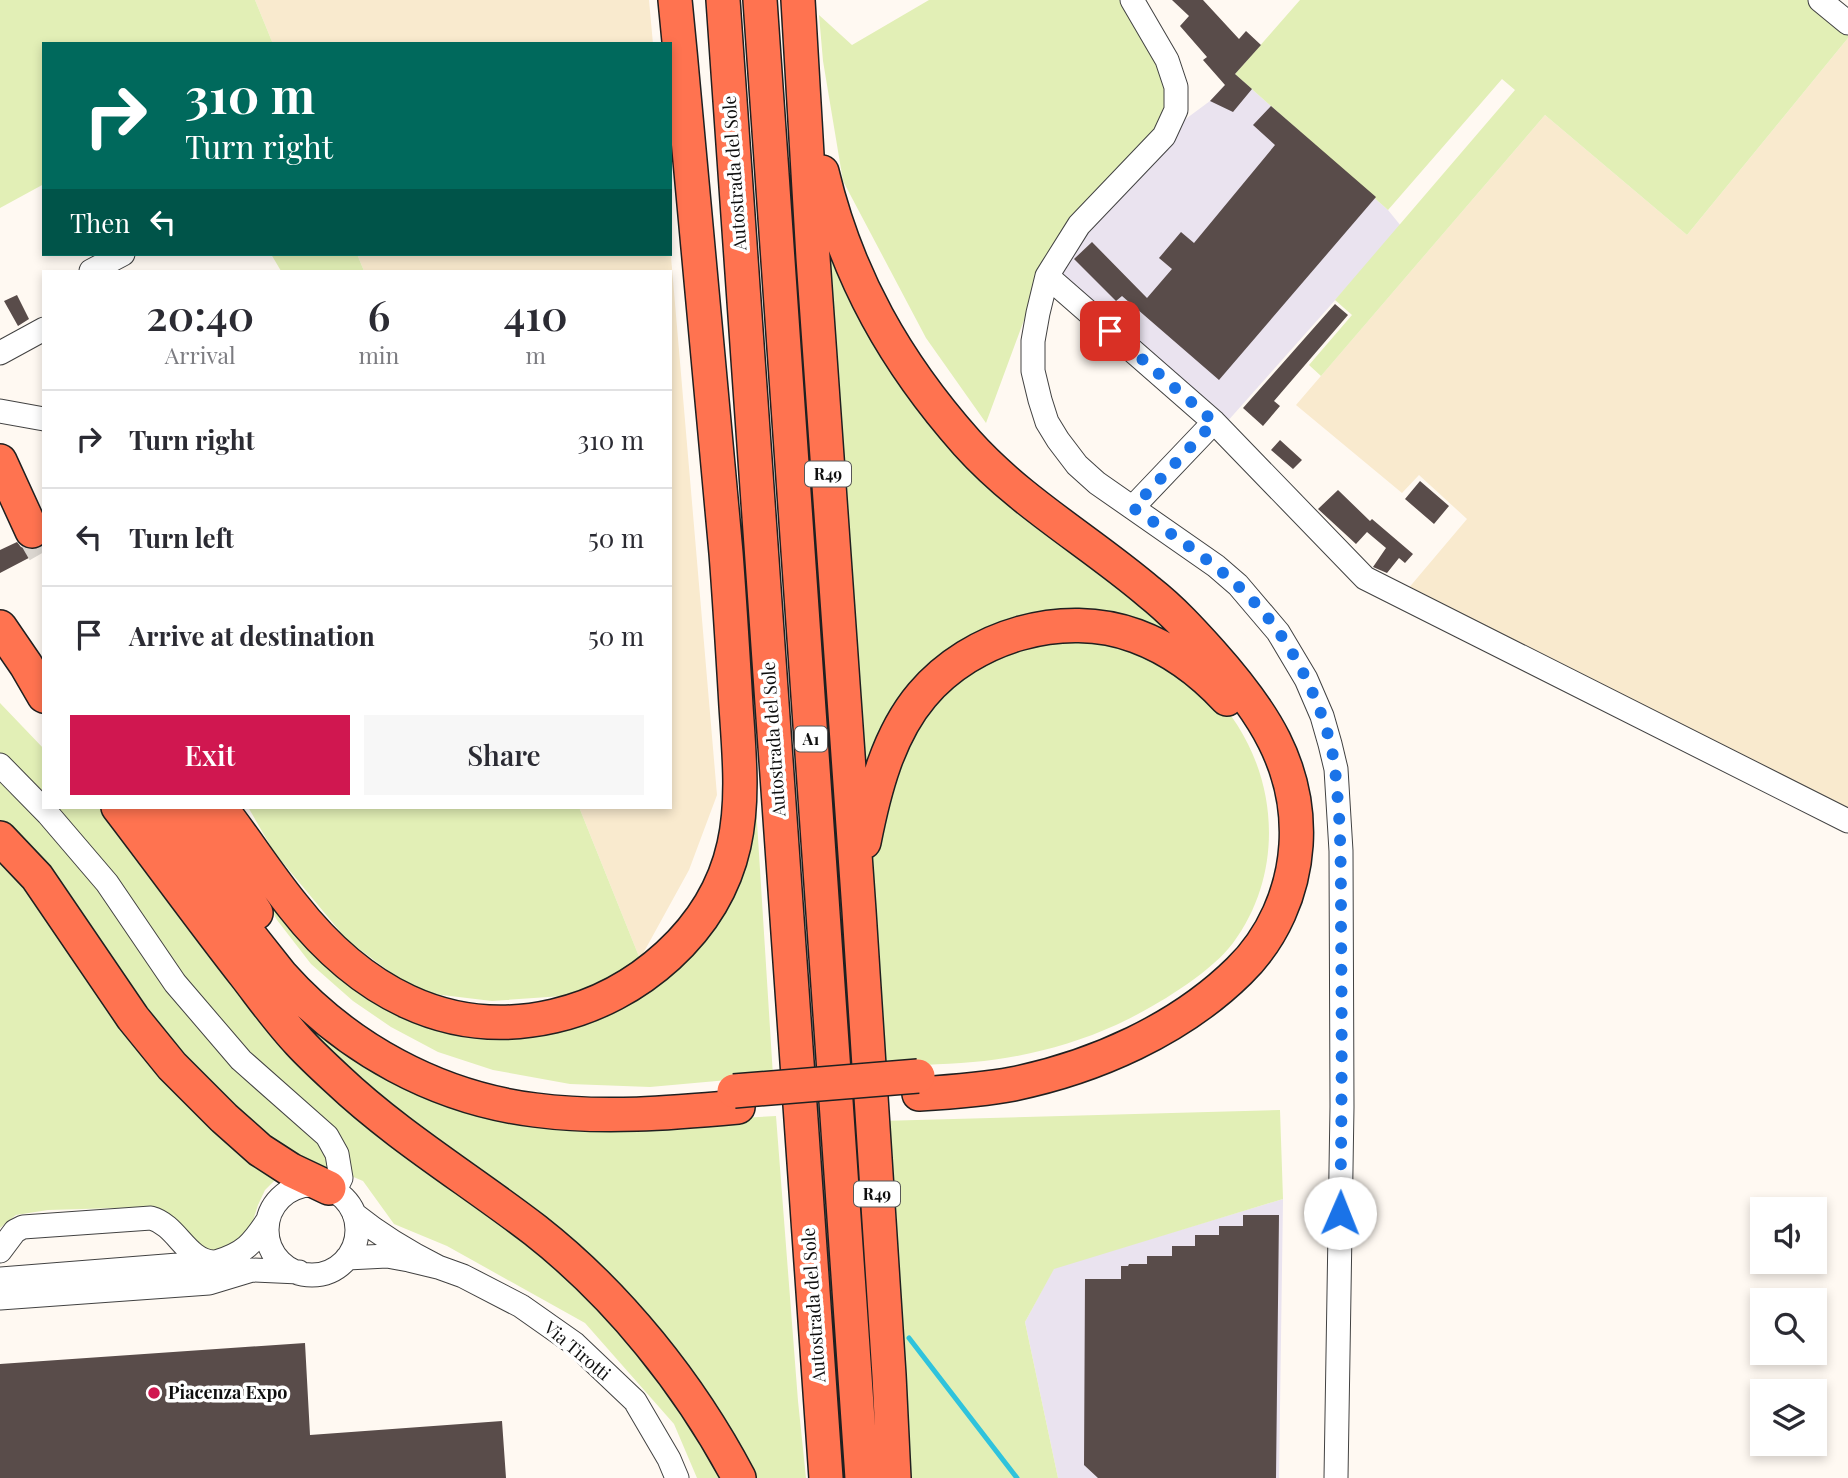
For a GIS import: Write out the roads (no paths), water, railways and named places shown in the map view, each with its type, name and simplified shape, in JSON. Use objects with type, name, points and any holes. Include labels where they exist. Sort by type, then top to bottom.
[{"type":"highway","points":[[221,809],[293,907],[341,960],[389,993],[414,1006],[460,1019],[520,1022],[567,1013],[611,996],[652,970],[687,936],[715,895],[734,846],[739,759],[727,573],[675,0]]},
{"type":"highway","name":"Autostrada del Sole","points":[[760,0],[862,1478]]},
{"type":"highway","name":"R49","points":[[798,0],[817,325],[859,911],[894,1478]]},
{"type":"highway","name":"Autostrada del Sole","points":[[722,10],[826,1478]]},
{"type":"highway","points":[[800,38],[810,87],[814,134],[822,176],[850,262],[885,333],[917,380],[969,446],[1054,522],[1150,592],[1180,620],[1234,679],[1275,740],[1294,802],[1297,833],[1295,855],[1284,901],[1262,944],[1226,984],[1174,1021],[1093,1061],[1015,1084],[977,1090],[919,1085]]},
{"type":"highway","points":[[0,461],[40,545]]},
{"type":"highway","points":[[150,809],[281,975],[326,1020],[356,1043],[424,1079],[458,1092],[534,1110],[621,1115],[664,1113],[736,1099],[919,1085],[1035,1062],[1101,1039],[1133,1024],[1193,988],[1216,970],[1251,929],[1265,901],[1276,848],[1276,817],[1272,786],[1263,759],[1241,718],[1226,698],[1200,673],[1160,647],[1135,636],[1084,626],[1031,631],[1006,638],[982,648],[940,677],[923,694],[898,732],[877,786],[870,814],[861,865],[859,911]]},
{"type":"highway","points":[[0,627],[35,676]]},
{"type":"highway","points":[[120,809],[220,943],[306,1049],[374,1112],[536,1231],[610,1299],[670,1369],[717,1437],[739,1478]]},
{"type":"highway","points":[[188,809],[265,926],[301,971],[351,1017],[406,1051],[444,1068],[539,1092],[584,1096],[736,1099]]},
{"type":"highway","points":[[0,838],[37,877],[134,1018],[172,1066],[260,1150],[332,1190]]},
{"type":"street","points":[[1132,0],[1167,60],[1176,87],[1176,110],[1164,136],[1080,225],[1048,276],[1033,341],[1033,372],[1047,422],[1077,465],[1097,483],[1216,566],[1238,585],[1278,632],[1306,679],[1331,744],[1336,769],[1341,850],[1342,1080],[1336,1478]]},
{"type":"street","points":[[1820,0],[1848,23]]},
{"type":"street","points":[[93,270],[118,256]]},
{"type":"street","points":[[1048,276],[1214,422],[1365,579],[1848,821]]},
{"type":"street","points":[[0,353],[42,330]]},
{"type":"street","points":[[0,411],[42,419]]},
{"type":"street","points":[[1133,508],[1214,422]]},
{"type":"street","points":[[0,765],[42,808]]},
{"type":"street","points":[[43,809],[107,883],[175,983],[241,1060],[327,1136],[337,1154],[341,1178],[332,1190]]},
{"type":"street","points":[[0,1279],[216,1262],[234,1256],[253,1242],[278,1200],[286,1193],[307,1185],[318,1185],[332,1190],[348,1204],[354,1214],[356,1237],[347,1258],[337,1267],[312,1275],[287,1267],[277,1258],[270,1246],[268,1220]]},
{"type":"street","name":"Via Tirotti","points":[[354,1214],[379,1234],[438,1267]]},
{"type":"street","points":[[0,1251],[15,1231],[23,1227],[151,1218],[165,1225],[198,1258],[216,1262]]},
{"type":"street","name":"Via Tirotti","points":[[347,1258],[387,1256],[438,1267],[463,1276],[521,1306],[575,1344],[635,1401],[677,1478]]},
{"type":"street","points":[[0,1298],[209,1283],[252,1270],[299,1272]]},
{"type":"waterway","points":[[909,1338],[1017,1478]]},
{"type":"tunnel","points":[[32,531],[42,548]]},
{"type":"place","name":"Piacenza Expo","points":[[154,1393]]}]
